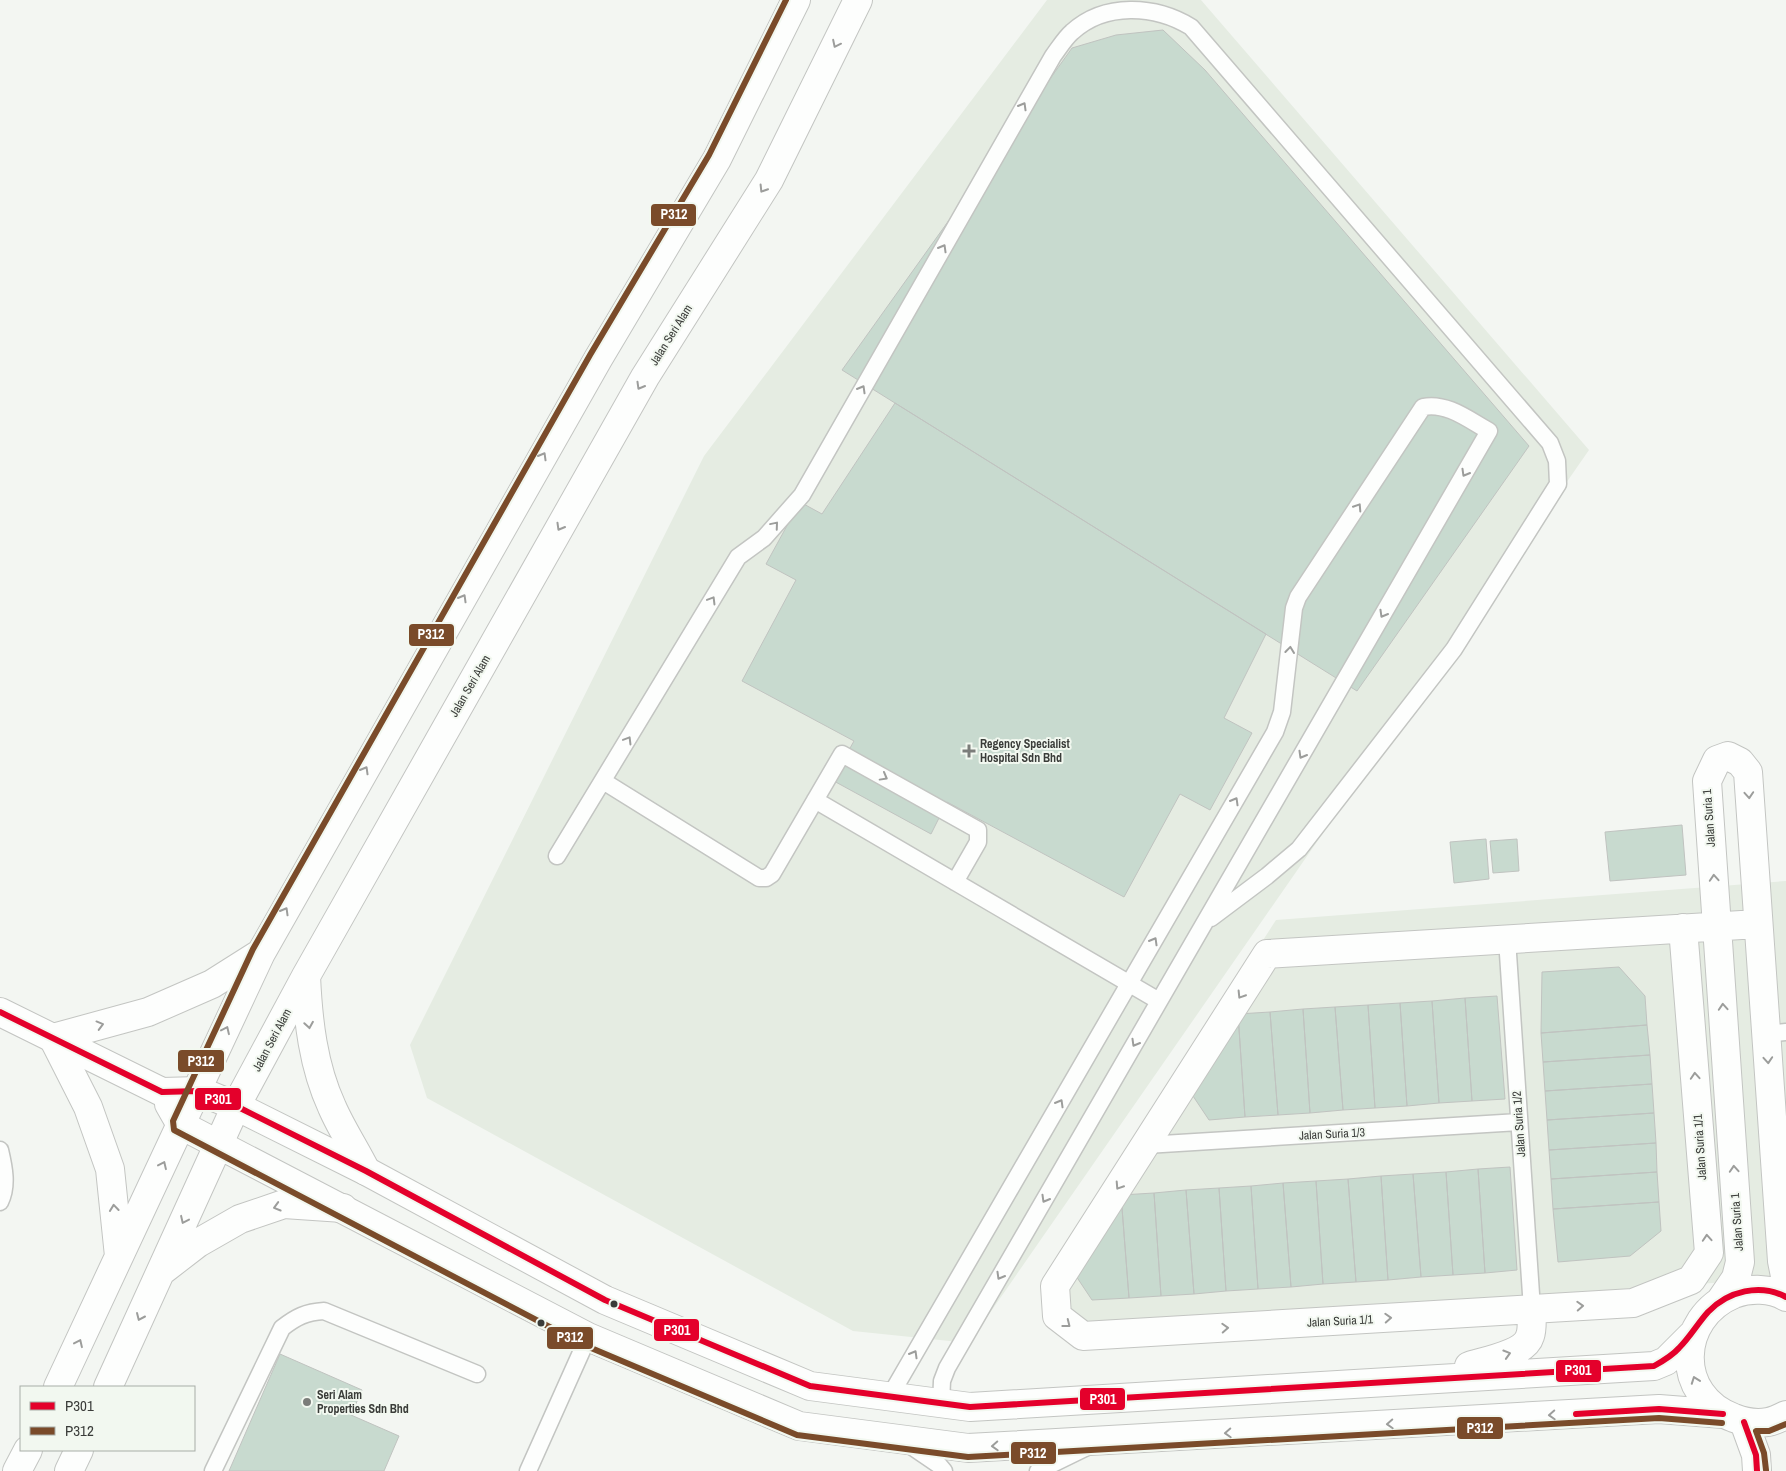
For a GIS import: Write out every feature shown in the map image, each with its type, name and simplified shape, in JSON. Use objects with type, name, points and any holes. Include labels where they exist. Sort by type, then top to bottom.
[{"type":"street","points":[[58,1386],[181,1125],[199,1091],[261,953],[598,359],[717,159],[796,0]]},
{"type":"street","name":"Jalan Seri Alam","points":[[108,1386],[236,1106],[306,976],[645,377],[769,180],[858,0]]},
{"type":"street","name":"Jalan Suria 1","points":[[1720,1300],[1736,1278],[1740,1262],[1707,780],[1717,760],[1728,756],[1740,762],[1748,772],[1758,924],[1776,1033],[1782,1261],[1786,1281]]},
{"type":"street","points":[[1507,939],[1758,924]]},
{"type":"street","name":"Jalan Suria 1/1","points":[[1507,939],[1267,954],[1055,1286],[1057,1316],[1083,1336],[1633,1303],[1691,1280],[1709,1253],[1683,928]]},
{"type":"street","points":[[53,1038],[148,1012],[212,984],[261,953]]},
{"type":"street","points":[[306,976],[308,1023],[319,1068],[331,1106],[366,1171]]},
{"type":"street","points":[[0,1012],[162,1092],[199,1091],[236,1106],[366,1171],[604,1300],[810,1386],[970,1407],[1654,1366],[1666,1361],[1692,1335],[1703,1315],[1720,1300],[1742,1291],[1763,1290],[1786,1297]]},
{"type":"street","points":[[53,1038],[88,1107],[110,1169],[120,1256]]},
{"type":"street","points":[[162,1092],[181,1125],[343,1208],[588,1338],[799,1426],[968,1448],[1659,1409],[1767,1422],[1786,1415]]},
{"type":"street","points":[[160,1273],[198,1243],[240,1219],[284,1204],[343,1208]]},
{"type":"street","points":[[1428,1379],[1517,1351],[1530,1338],[1532,1309]]},
{"type":"street","points":[[1692,1335],[1689,1358],[1693,1380],[1705,1400],[1734,1418],[1756,1455],[1757,1471]]},
{"type":"street","points":[[17,1471],[27,1451]]},
{"type":"street","points":[[69,1471],[79,1451]]},
{"type":"lane","points":[[557,856],[738,557],[764,538],[802,495],[1053,56],[1072,32],[1093,17],[1123,10],[1150,10],[1173,16],[1191,27],[1550,443],[1558,461],[1559,474],[1558,484],[1454,649],[1299,849],[1205,923]]},
{"type":"lane","points":[[890,1396],[1275,732],[1282,712],[1294,608],[1298,597],[1424,407],[1432,405],[1444,407],[1489,431],[947,1368],[942,1381],[941,1403]]},
{"type":"lane","points":[[603,781],[759,878],[766,878],[772,874],[842,754],[978,830],[978,842],[955,882]]},
{"type":"lane","points":[[814,800],[1159,1001]]},
{"type":"lane","name":"Jalan Suria 1/2","points":[[1507,939],[1532,1309]]},
{"type":"lane","name":"Jalan Suria 1/3","points":[[1146,1145],[1519,1122]]},
{"type":"lane","points":[[0,1150],[4,1164],[4,1193],[0,1202]]},
{"type":"lane","points":[[213,1471],[282,1328],[303,1314],[324,1311],[477,1374]]},
{"type":"lane","points":[[528,1471],[588,1338]]},
{"type":"lane","points":[[900,1438],[939,1465],[944,1471]]},
{"type":"lane","points":[[1038,1471],[1101,1440]]},
{"type":"shaded area","name":"Regency Specialist Hospital Sdn Bhd","points":[[1047,0],[1201,0],[1589,450],[969,1343],[853,1331],[427,1098],[410,1045],[704,456]]},
{"type":"shaded area","points":[[1786,881],[1786,1278],[1048,1327],[1043,1282],[1276,920]]},
{"type":"building","points":[[1163,30],[1205,70],[1529,446],[1357,691],[842,370],[1072,48],[1116,35]]},
{"type":"building","points":[[895,403],[1266,634],[1224,718],[1252,733],[1210,810],[1180,794],[1124,897],[947,802],[931,834],[832,780],[854,741],[742,681],[796,580],[766,564],[800,502],[822,514]]},
{"type":"building","points":[[1682,825],[1686,875],[1610,881],[1605,832]]},
{"type":"building","points":[[1486,839],[1489,879],[1454,883],[1450,842]]},
{"type":"building","points":[[1517,839],[1519,871],[1493,873],[1490,841]]},
{"type":"building","points":[[1619,967],[1645,996],[1647,1025],[1541,1033],[1542,972]]},
{"type":"building","points":[[1497,996],[1505,1099],[1472,1101],[1465,998]]},
{"type":"building","points":[[1465,998],[1472,1101],[1439,1103],[1432,1001]]},
{"type":"building","points":[[1432,1001],[1439,1103],[1407,1106],[1400,1003]]},
{"type":"building","points":[[1400,1003],[1407,1106],[1375,1108],[1368,1005]]},
{"type":"building","points":[[1368,1005],[1375,1108],[1343,1110],[1335,1007]]},
{"type":"building","points":[[1335,1007],[1343,1110],[1310,1113],[1303,1009]]},
{"type":"building","points":[[1303,1009],[1310,1113],[1278,1115],[1270,1012]]},
{"type":"building","points":[[1270,1012],[1278,1115],[1245,1117],[1238,1014]]},
{"type":"building","points":[[1238,1014],[1245,1117],[1209,1120],[1189,1090]]},
{"type":"building","points":[[1647,1025],[1650,1055],[1543,1062],[1541,1033]]},
{"type":"building","points":[[1650,1055],[1652,1084],[1545,1091],[1543,1062]]},
{"type":"building","points":[[1652,1084],[1654,1113],[1547,1120],[1545,1091]]},
{"type":"building","points":[[1654,1113],[1656,1143],[1549,1150],[1547,1120]]},
{"type":"building","points":[[1656,1143],[1657,1172],[1551,1179],[1549,1150]]},
{"type":"building","points":[[1510,1167],[1517,1270],[1485,1273],[1478,1169]]},
{"type":"building","points":[[1478,1169],[1485,1273],[1453,1275],[1446,1172]]},
{"type":"building","points":[[1446,1172],[1453,1275],[1421,1277],[1413,1174]]},
{"type":"building","points":[[1657,1172],[1659,1202],[1553,1209],[1551,1179]]},
{"type":"building","points":[[1413,1174],[1421,1277],[1388,1280],[1381,1176]]},
{"type":"building","points":[[1381,1176],[1388,1280],[1356,1282],[1348,1179]]},
{"type":"building","points":[[1348,1179],[1356,1282],[1323,1284],[1316,1181]]},
{"type":"building","points":[[1316,1181],[1323,1284],[1291,1287],[1283,1183]]},
{"type":"building","points":[[1283,1183],[1291,1287],[1258,1289],[1251,1186]]},
{"type":"building","points":[[1251,1186],[1258,1289],[1226,1291],[1219,1188]]},
{"type":"building","points":[[1219,1188],[1226,1291],[1194,1294],[1186,1190]]},
{"type":"building","points":[[1186,1190],[1194,1294],[1161,1296],[1154,1193]]},
{"type":"building","points":[[1154,1193],[1161,1296],[1129,1298],[1121,1195]]},
{"type":"building","points":[[1121,1195],[1129,1298],[1092,1300],[1072,1270]]},
{"type":"building","points":[[1659,1202],[1661,1231],[1630,1256],[1558,1262],[1553,1209]]},
{"type":"building","name":"Seri Alam Properties Sdn Bhd","points":[[280,1354],[362,1390],[351,1415],[399,1436],[384,1471],[229,1471]]},
{"type":"transit line","name":"P312","points":[[786,0],[709,155],[590,355],[253,949],[173,1121],[174,1130],[584,1345],[797,1435],[968,1457],[1659,1418],[1722,1423]]},
{"type":"transit line","name":"P301","points":[[0,1012],[162,1092],[199,1091],[236,1106],[366,1171],[605,1300],[810,1386],[970,1407],[1654,1366],[1676,1351],[1708,1312],[1725,1299],[1735,1294],[1755,1290],[1766,1290],[1786,1297]]},
{"type":"transit line","name":"P301","points":[[1576,1414],[1659,1409],[1723,1414]]},
{"type":"transit line","name":"P301","points":[[1744,1422],[1756,1455],[1757,1471]]},
{"type":"transit line","name":"P312","points":[[1766,1470],[1764,1453],[1756,1431],[1769,1431],[1786,1424]]},
{"type":"place","name":"Regency Specialist Hospital Sdn Bhd","points":[[969,751]]},
{"type":"place","name":"Seri Alam Properties Sdn Bhd","points":[[307,1402]]}]
